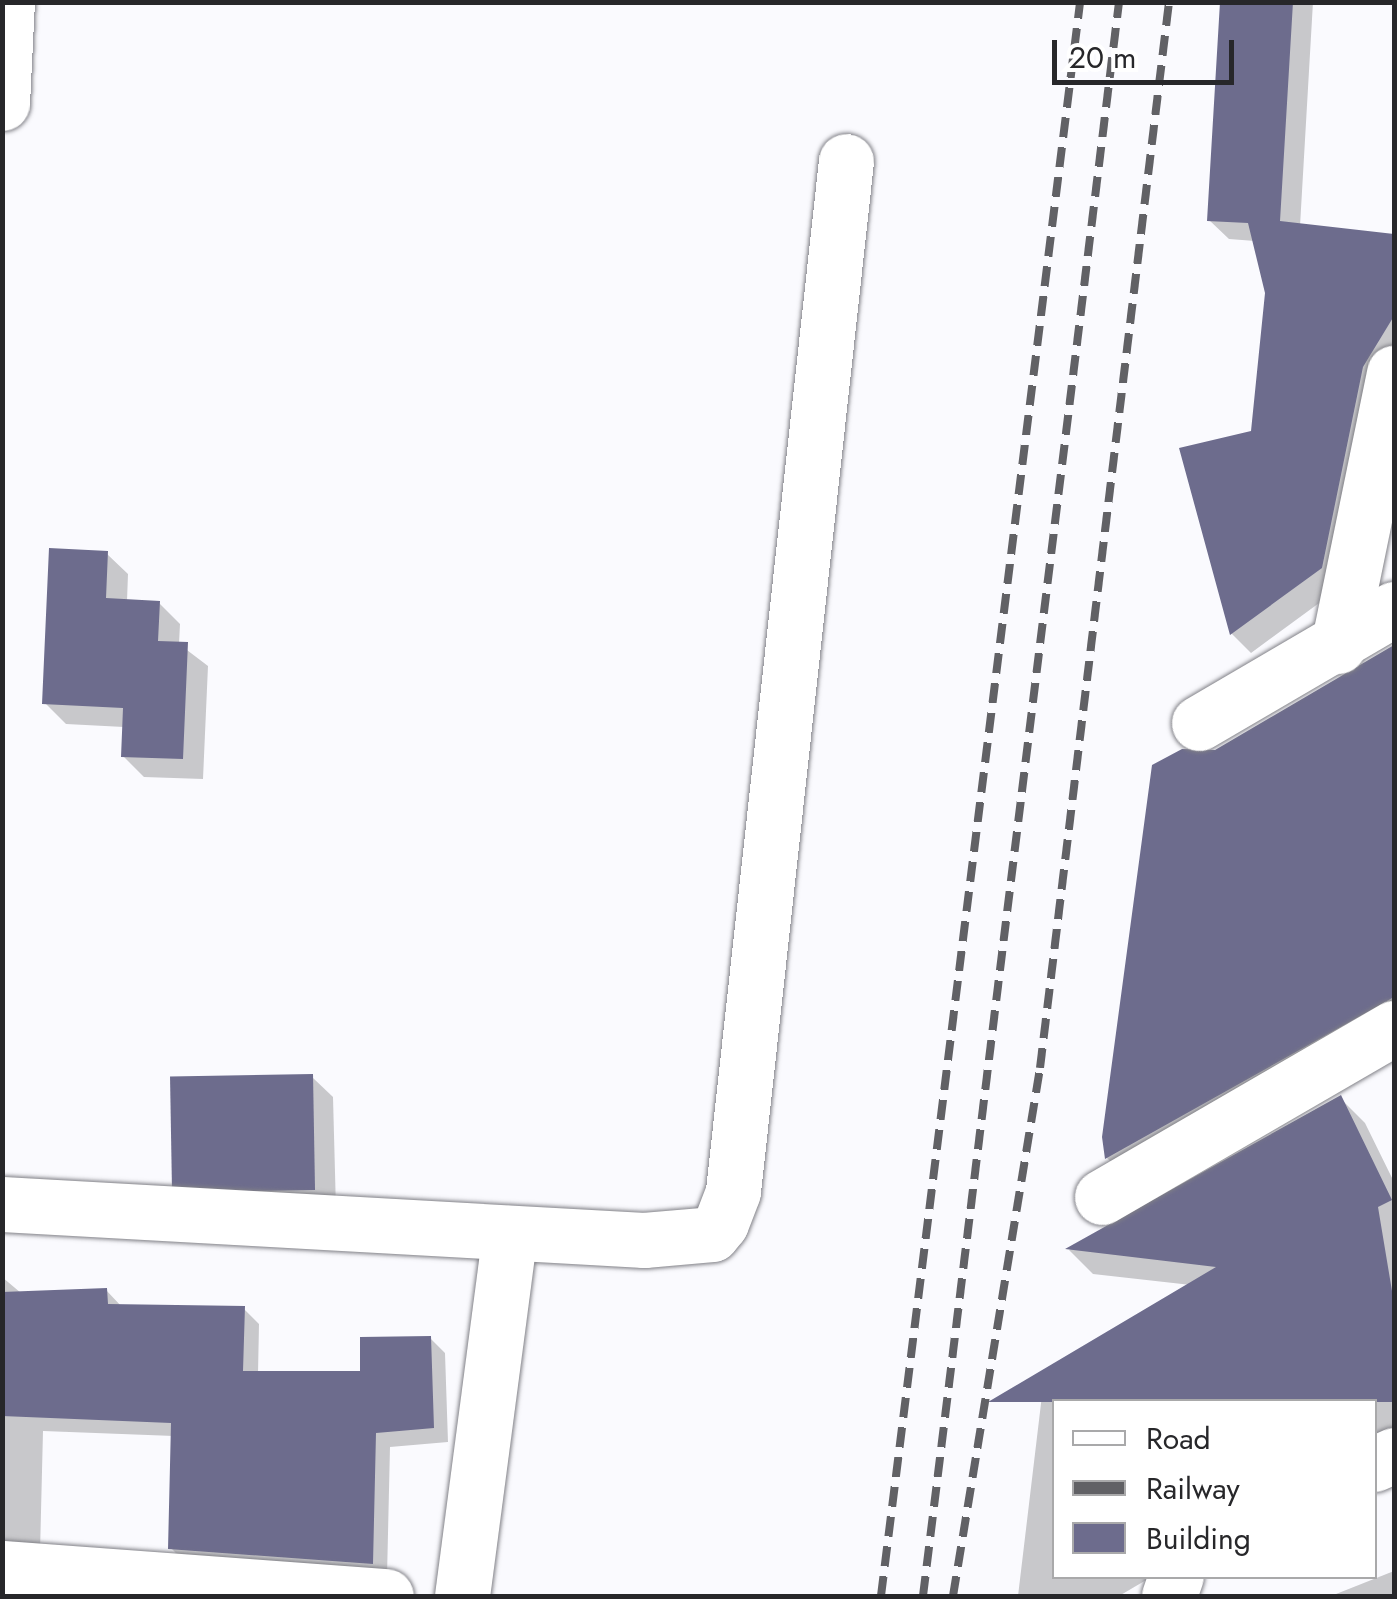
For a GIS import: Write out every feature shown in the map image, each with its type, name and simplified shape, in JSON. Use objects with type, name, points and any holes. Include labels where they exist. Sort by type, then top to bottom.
[{"type":"street","points":[[2,103],[7,2]]},
{"type":"street","points":[[2,1204],[644,1240],[712,1234],[733,1190],[846,161]]},
{"type":"street","points":[[1338,646],[1394,373]]},
{"type":"street","points":[[1198,723],[1338,646],[1394,608]]},
{"type":"street","points":[[1102,1197],[1394,1029]]},
{"type":"street","points":[[462,1596],[510,1233]]},
{"type":"street","points":[[2,1568],[386,1596]]},
{"type":"building","points":[[1220,2],[1293,2],[1280,221],[1394,234],[1394,316],[1363,367],[1322,568],[1230,635],[1179,448],[1251,431],[1265,293],[1248,223],[1207,221]]},
{"type":"building","points":[[49,548],[108,551],[106,598],[160,601],[158,641],[188,642],[183,759],[121,757],[123,708],[42,704]]},
{"type":"building","points":[[1394,645],[1394,997],[1105,1159],[1102,1137],[1152,765],[1182,749],[1215,750]]},
{"type":"building","points":[[313,1074],[315,1190],[172,1192],[170,1076]]},
{"type":"building","points":[[1341,1095],[1392,1200],[1378,1207],[1394,1303],[1394,1402],[988,1402],[1216,1267],[1065,1249]]},
{"type":"building","points":[[107,1288],[108,1304],[245,1306],[243,1371],[360,1371],[360,1337],[431,1336],[434,1428],[376,1433],[373,1564],[168,1549],[171,1423],[2,1416],[2,1292]]},
{"type":"railway","points":[[881,1596],[1080,2]]},
{"type":"railway","points":[[923,1596],[1119,2]]},
{"type":"railway","points":[[953,1596],[1040,1068],[1169,2]]}]
